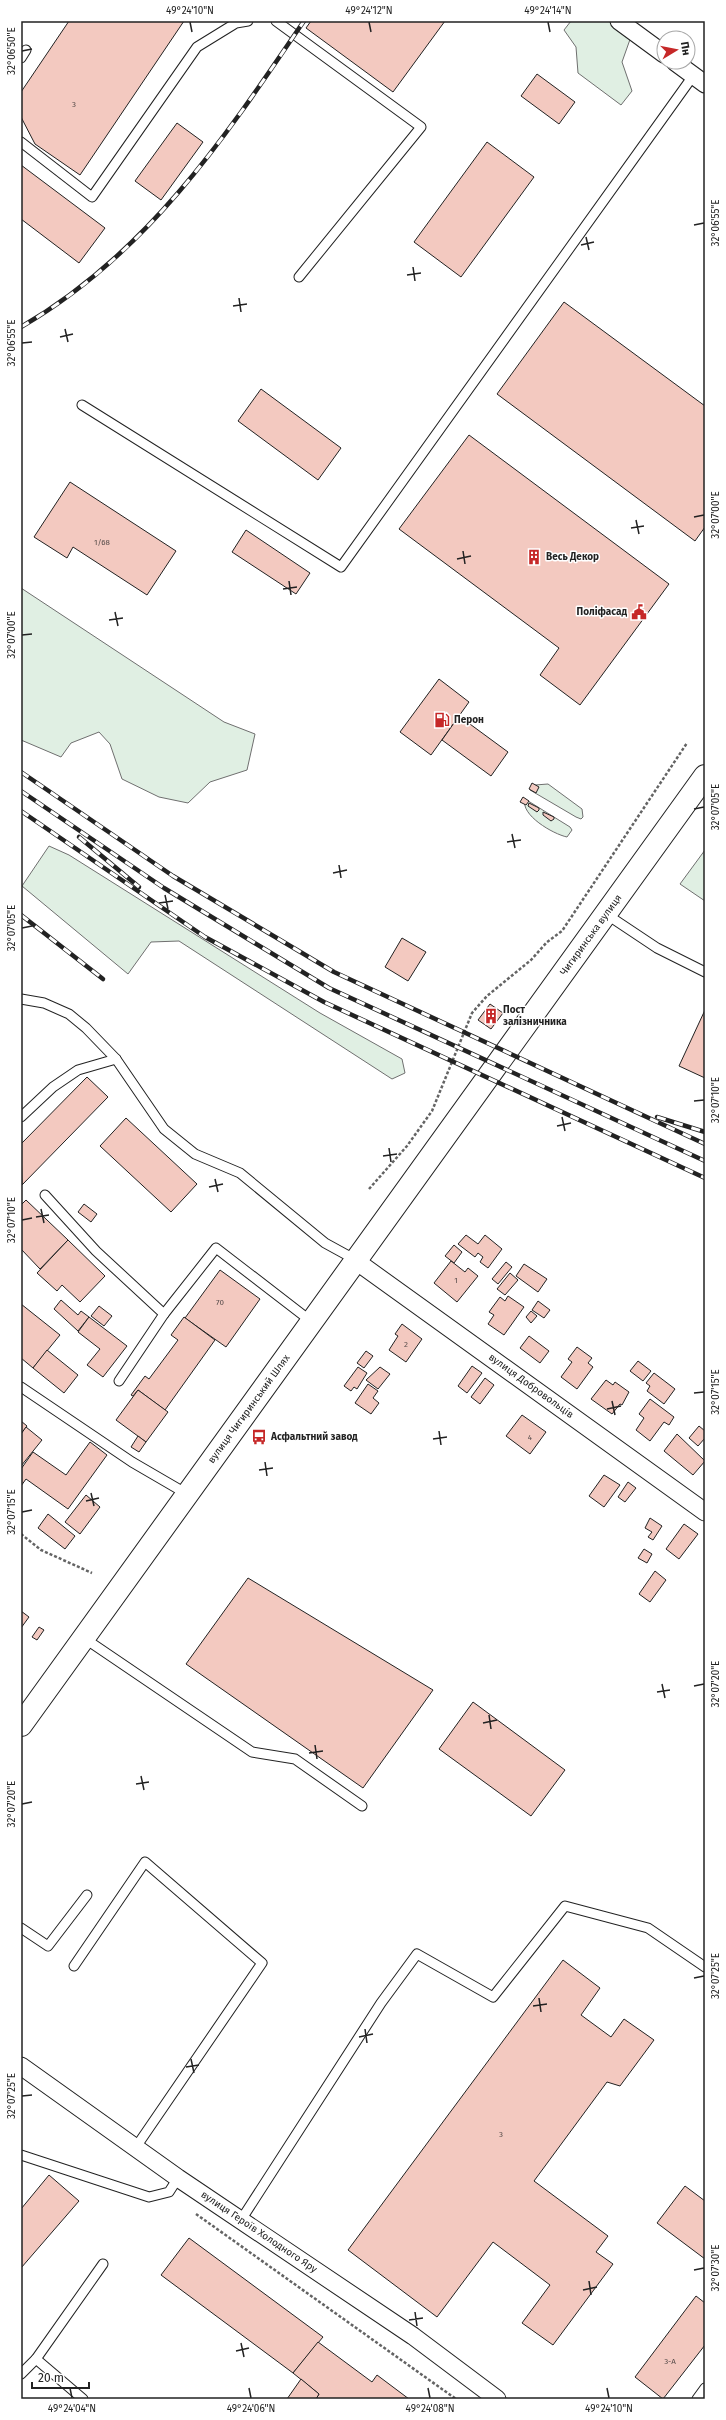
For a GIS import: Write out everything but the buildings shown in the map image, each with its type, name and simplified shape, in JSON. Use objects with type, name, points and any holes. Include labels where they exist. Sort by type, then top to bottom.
[{"type":"main road","name":"Чигиринська вулиця","points":[[476,1093],[705,776]]},
{"type":"main road","name":"вулиця Чигиринський Шлях","points":[[21,1725],[476,1093]]},
{"type":"street","points":[[619,21],[656,48]]},
{"type":"street","points":[[686,70],[699,80]]},
{"type":"street","name":"вулиця Добровольців","points":[[356,1260],[705,1512]]},
{"type":"street","name":"вулиця Героїв Холодного Яру","points":[[21,2066],[178,2178],[413,2336],[497,2399]]},
{"type":"lane","points":[[21,142],[92,197],[197,47],[236,23],[248,21]]},
{"type":"lane","points":[[276,21],[421,126],[299,277]]},
{"type":"lane","points":[[21,58],[26,50]]},
{"type":"lane","points":[[82,406],[341,567],[699,80]]},
{"type":"lane","points":[[606,914],[657,948],[705,972]]},
{"type":"lane","points":[[21,999],[44,1003],[69,1014],[86,1028],[116,1060],[164,1129],[195,1154],[240,1173],[325,1244],[356,1260]]},
{"type":"lane","points":[[21,1117],[53,1087],[78,1070],[116,1060]]},
{"type":"lane","points":[[45,1195],[96,1251],[164,1314]]},
{"type":"lane","points":[[118,1381],[164,1314],[216,1248],[312,1322]]},
{"type":"lane","points":[[21,1387],[132,1462],[187,1494]]},
{"type":"lane","points":[[84,1638],[252,1752],[295,1758],[362,1806]]},
{"type":"lane","points":[[74,1966],[145,1862],[262,1963],[136,2147]]},
{"type":"lane","points":[[21,1928],[48,1946],[87,1895]]},
{"type":"lane","points":[[241,2220],[381,2003],[418,1954],[493,1997],[565,1906],[648,1928],[705,1967]]},
{"type":"lane","points":[[21,2155],[149,2197],[169,2192],[178,2178]]},
{"type":"lane","points":[[21,2374],[36,2359],[103,2264]]},
{"type":"lane","points":[[36,2359],[83,2399]]},
{"type":"lane","points":[[697,2399],[705,2388]]},
{"type":"path","points":[[369,1189],[407,1146],[432,1111],[472,1013],[487,996],[531,960],[547,942],[562,931],[687,743]]},
{"type":"path","points":[[21,1534],[41,1550],[92,1573]]},
{"type":"path","points":[[192,2211],[456,2399]]},
{"type":"green space","points":[[571,21],[619,21],[633,31],[622,62],[632,91],[621,105],[578,73],[576,47],[564,30]]},
{"type":"green space","points":[[21,588],[224,722],[255,734],[247,770],[210,782],[188,803],[159,797],[122,779],[110,744],[99,732],[71,743],[61,757],[21,740]]},
{"type":"green space","points":[[548,784],[582,809],[583,817],[581,819],[530,790],[535,785]]},
{"type":"green space","points":[[525,799],[570,827],[572,830],[567,837],[546,828],[532,817],[527,811]]},
{"type":"green space","points":[[49,846],[69,855],[320,1013],[402,1059],[405,1073],[392,1079],[179,941],[151,942],[128,974],[22,886]]},
{"type":"green space","points":[[705,850],[705,901],[680,884]]},
{"type":"railway","points":[[21,327],[66,298],[107,265],[145,229],[180,191],[213,150],[304,21]]},
{"type":"railway","points":[[21,772],[173,876],[334,972],[705,1144]]},
{"type":"railway","points":[[21,791],[164,888],[329,988],[705,1161]]},
{"type":"railway","points":[[21,811],[205,937],[324,1002],[705,1178]]},
{"type":"railway","points":[[79,837],[139,887]]},
{"type":"railway","points":[[21,915],[103,979]]},
{"type":"railway","points":[[657,1117],[705,1132]]},
{"type":"place","name":"Весь Декор","points":[[534,557]]},
{"type":"place","name":"Поліфасад","points":[[639,612]]},
{"type":"place","name":"Перон","points":[[442,720]]},
{"type":"place","name":"Пост залізничника","points":[[491,1016]]},
{"type":"place","name":"Асфальтний завод","points":[[259,1437]]}]
